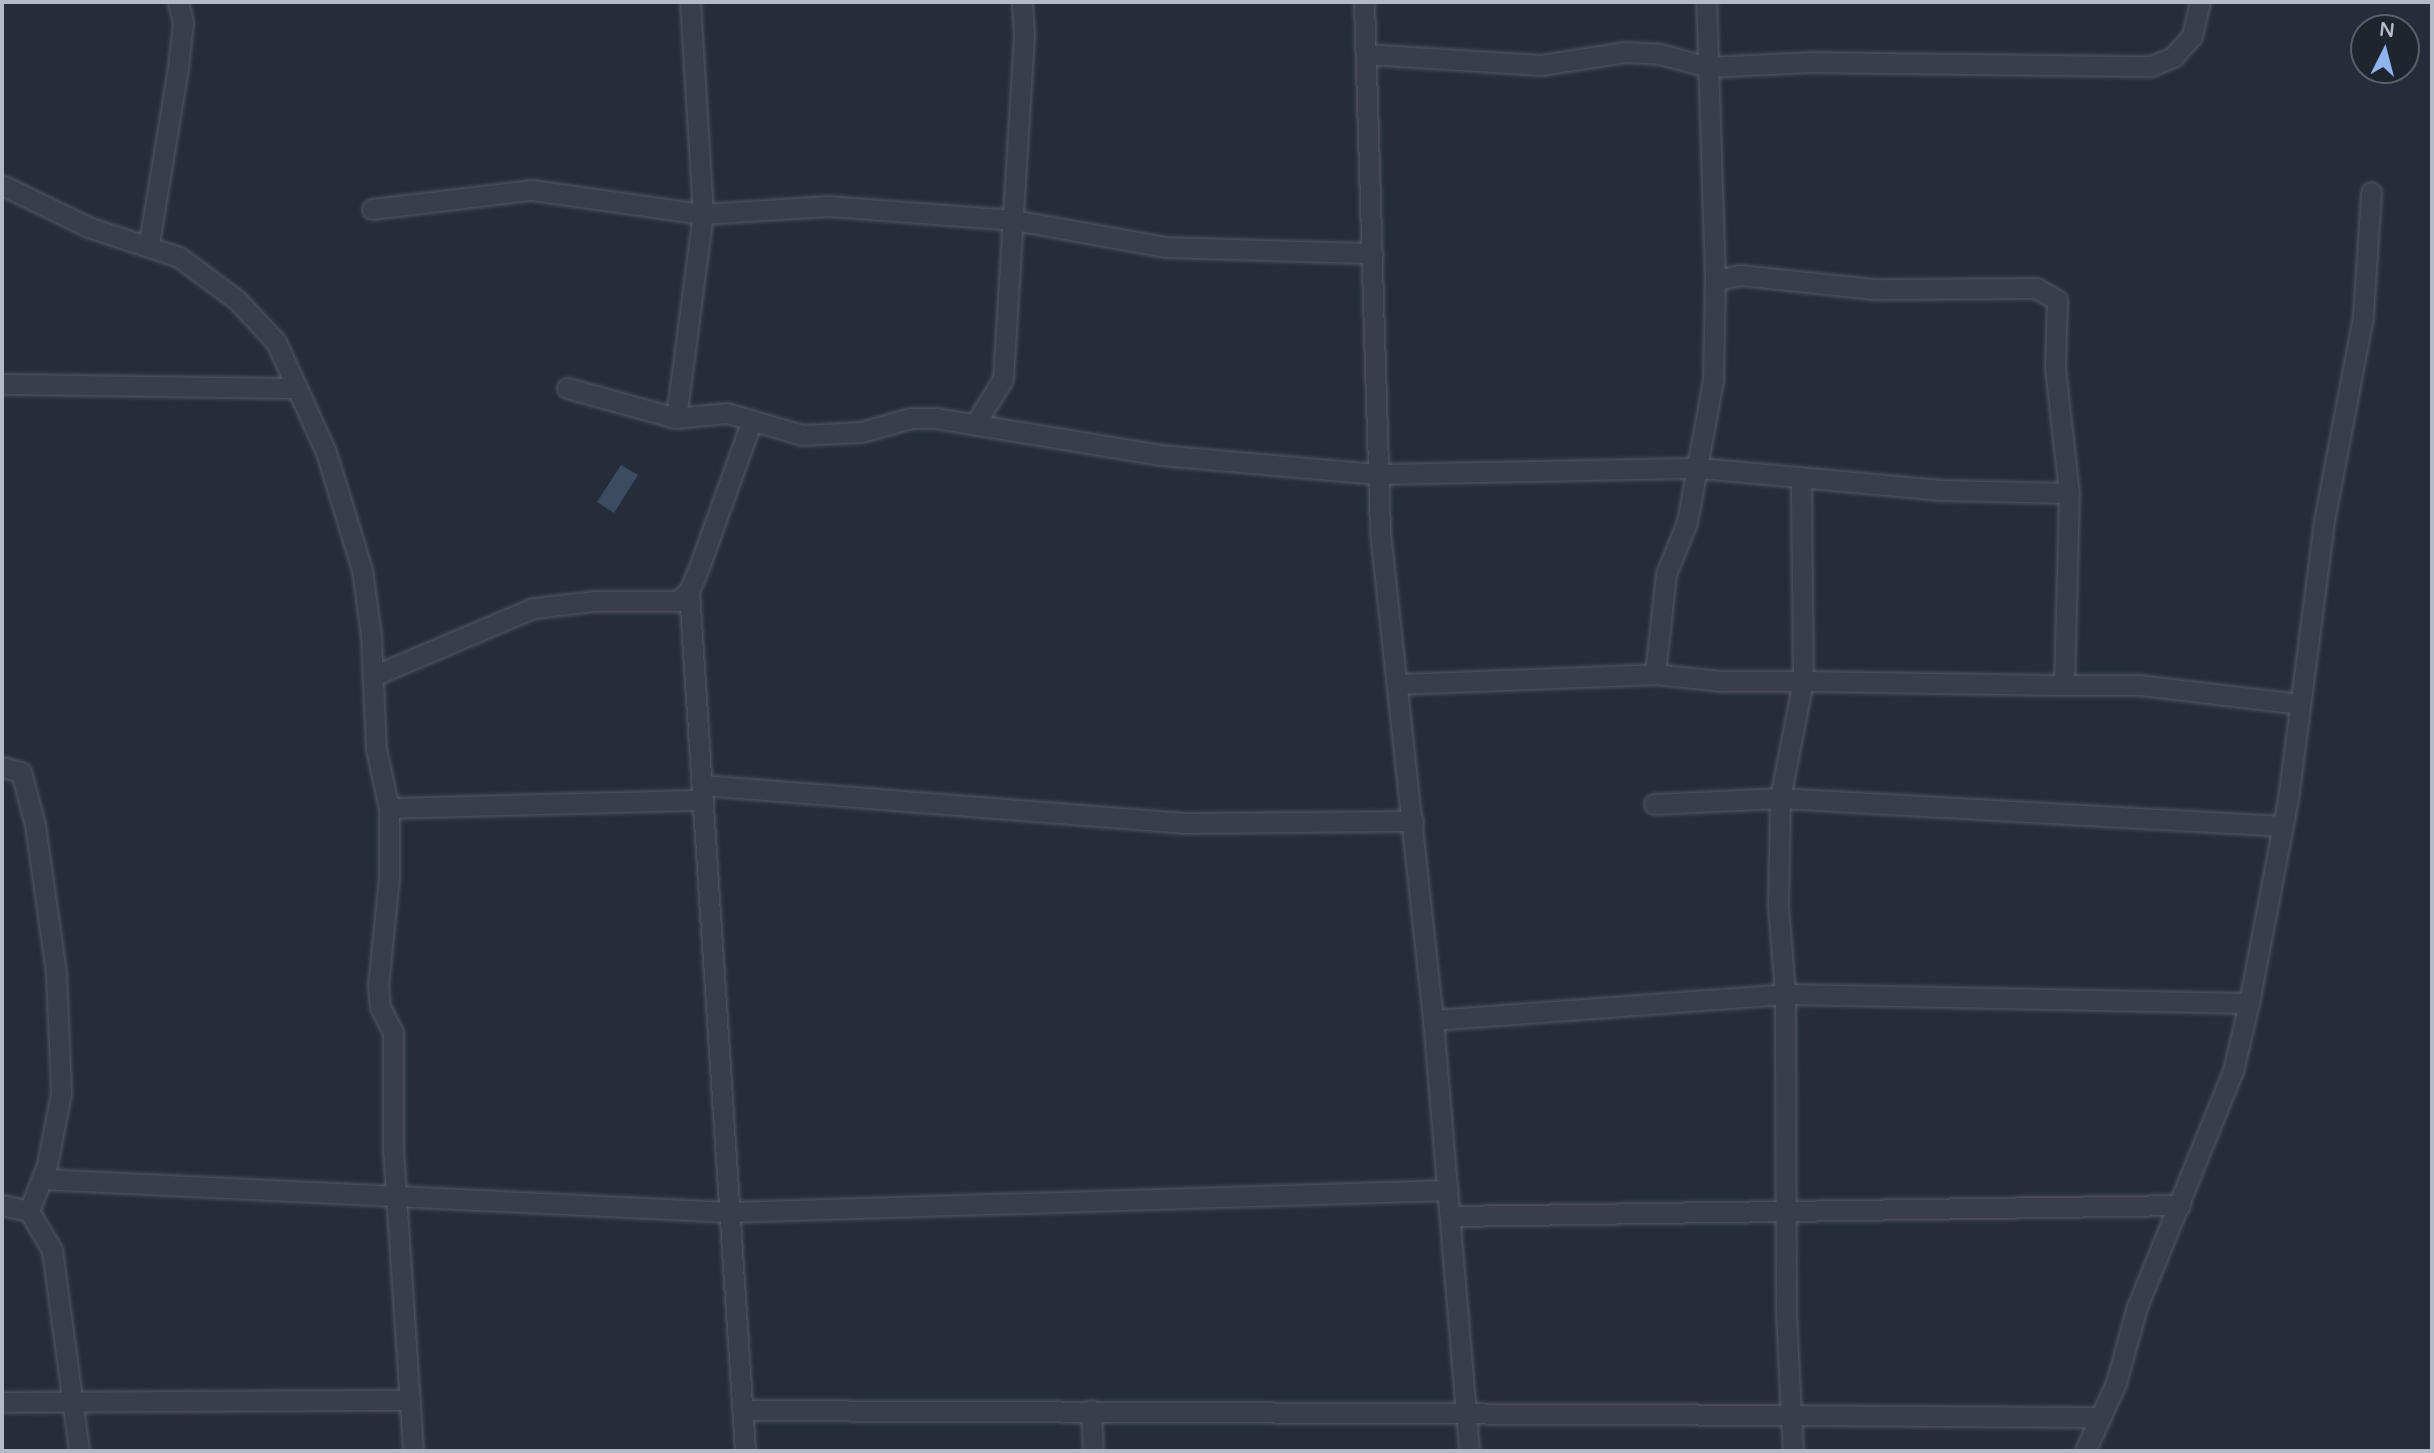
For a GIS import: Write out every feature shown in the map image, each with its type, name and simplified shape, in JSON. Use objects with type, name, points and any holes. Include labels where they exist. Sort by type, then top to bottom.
[{"type":"street","points":[[149,243],[178,68],[183,22],[178,2]]},
{"type":"street","points":[[676,418],[704,214],[690,2]]},
{"type":"street","points":[[977,421],[1003,379],[1014,220],[1022,2]]},
{"type":"street","points":[[1364,2],[1379,474],[1386,598],[1399,684],[1433,1020],[1469,1451]]},
{"type":"street","points":[[1655,674],[1666,574],[1687,522],[1700,468],[1713,381],[1715,281],[1706,2]]},
{"type":"street","points":[[1366,54],[1541,65],[1625,52],[1660,54],[1708,67],[1811,62],[2151,66],[2174,57],[2192,36],[2200,2]]},
{"type":"street","points":[[2,185],[88,227],[149,243],[179,257],[237,300],[276,342],[326,452],[362,570],[373,676],[376,750],[389,808],[390,877],[378,985],[380,1007],[393,1032],[396,1196],[413,1451]]},
{"type":"street","points":[[372,209],[533,190],[704,214],[828,206],[1014,220],[1165,247],[1373,253]]},
{"type":"street","points":[[2085,1451],[2116,1383],[2137,1307],[2232,1071],[2249,1003],[2283,826],[2324,521],[2363,316],[2371,192]]},
{"type":"street","points":[[1715,281],[1740,275],[1874,289],[2036,288],[2057,300],[2055,368],[2068,494],[2064,685]]},
{"type":"street","points":[[2,384],[296,388]]},
{"type":"street","points":[[567,388],[676,418],[727,413],[802,435],[861,432],[911,418],[977,421],[1160,455],[1379,474],[1700,468],[1941,490],[2068,494]]},
{"type":"street","points":[[745,1451],[689,591],[752,420]]},
{"type":"street","points":[[1793,1451],[1785,1211],[1785,994],[1778,905],[1780,799],[1803,681],[1801,477]]},
{"type":"street","points":[[373,676],[533,608],[594,601],[677,601],[689,591]]},
{"type":"street","points":[[1399,684],[1655,674],[1720,681],[2139,685],[2300,705]]},
{"type":"street","points":[[2,767],[21,772],[28,799],[56,973],[61,1093],[42,1179],[29,1211]]},
{"type":"street","points":[[389,808],[703,792],[1182,823],[1413,821]]},
{"type":"street","points":[[1654,804],[1780,799],[2283,826]]},
{"type":"street","points":[[1433,1020],[1785,994],[2249,1003]]},
{"type":"street","points":[[42,1179],[729,1212],[1448,1190]]},
{"type":"street","points":[[1450,1216],[2180,1205]]},
{"type":"street","points":[[2,1206],[29,1211],[52,1250],[79,1451]]},
{"type":"street","points":[[2,1402],[410,1400]]},
{"type":"street","points":[[742,1410],[2101,1416]]},
{"type":"street","points":[[1091,1410],[1093,1451]]},
{"type":"water","points":[[621,465],[638,475],[614,513],[597,502]]}]
